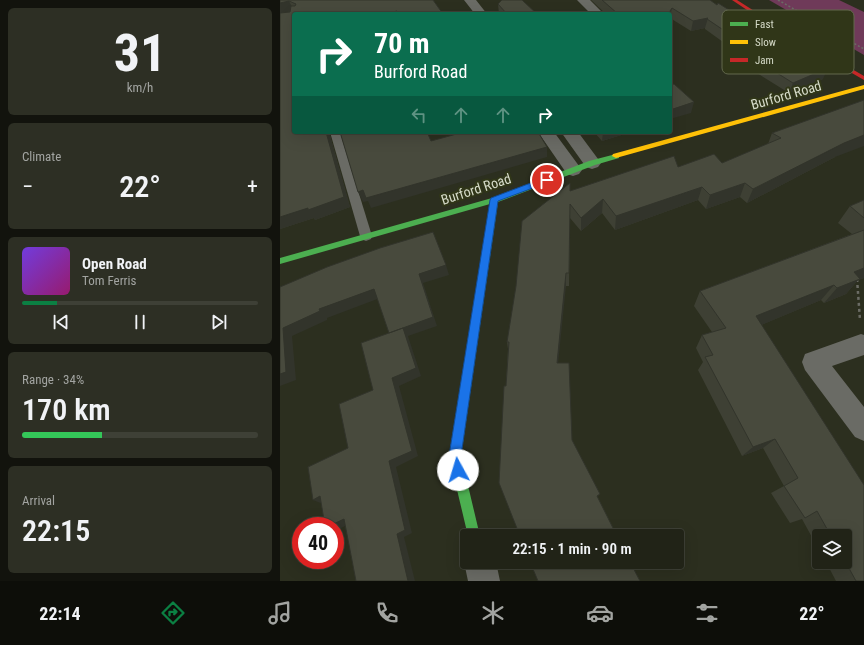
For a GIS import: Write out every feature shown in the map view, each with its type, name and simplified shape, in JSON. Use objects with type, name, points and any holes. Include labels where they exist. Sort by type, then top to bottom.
[{"type":"main road","points":[[734,0],[750,10]]},
{"type":"main road","points":[[854,72],[864,78]]},
{"type":"main road","name":"Burford Road","points":[[280,261],[494,200],[592,163],[864,87]]},
{"type":"main road","points":[[472,529],[455,456],[494,200]]},
{"type":"street","points":[[470,0],[479,12]]},
{"type":"street","points":[[583,0],[596,12]]},
{"type":"street","points":[[547,134],[573,170]]},
{"type":"street","points":[[570,134],[592,163]]},
{"type":"street","points":[[861,345],[814,362],[864,428]]},
{"type":"street","points":[[481,569],[484,581]]},
{"type":"lane","points":[[335,134],[366,236]]},
{"type":"path","points":[[778,0],[796,10]]},
{"type":"path","points":[[854,43],[864,49]]},
{"type":"path","points":[[857,273],[861,345]]},
{"type":"shaded area","points":[[769,0],[839,0],[864,12],[864,55],[854,49],[854,10],[786,10]]},
{"type":"building","points":[[280,0],[433,0],[442,12],[292,12],[292,134],[327,134],[344,197],[308,210],[308,208],[280,217],[280,13],[290,12],[291,6],[295,6],[296,4],[289,1],[280,3]]},
{"type":"building","points":[[502,0],[522,0],[535,12],[505,12],[498,4]]},
{"type":"building","points":[[602,0],[710,0],[729,10],[722,10],[722,29],[707,19],[708,18],[693,21],[672,8],[669,12],[616,12]]},
{"type":"building","points":[[779,74],[814,74],[793,83]]},
{"type":"building","points":[[672,84],[674,84],[694,102],[672,109]]},
{"type":"building","points":[[864,100],[864,135],[844,143],[753,189],[745,183],[710,195],[702,187],[616,216],[603,199],[581,218],[570,204],[569,273],[566,273],[557,363],[569,363],[572,440],[600,494],[597,496],[614,529],[517,529],[499,483],[504,386],[506,386],[509,342],[507,342],[516,286],[522,221],[570,183],[570,191],[674,156],[678,167],[714,154],[722,163],[781,138],[772,133]]},
{"type":"building","points":[[341,134],[428,134],[431,141],[457,134],[539,134],[547,147],[366,198],[363,190],[358,192]]},
{"type":"building","points":[[864,200],[864,218],[850,206]]},
{"type":"building","points":[[864,230],[864,268],[854,272],[860,279],[837,288],[834,285],[756,316],[864,485],[864,581],[856,581],[849,569],[852,569],[852,529],[827,529],[817,511],[805,518],[784,486],[798,478],[775,439],[753,447],[705,357],[713,355],[702,335],[726,328],[700,291]]},
{"type":"building","points":[[433,232],[446,265],[419,274],[433,317],[389,333],[374,289],[319,309],[320,311],[283,328],[286,372],[280,374],[280,287],[327,267],[380,248]]},
{"type":"building","points":[[403,328],[416,368],[392,378],[412,451],[389,461],[405,530],[397,534],[408,581],[356,581],[344,517],[324,517],[320,496],[313,500],[308,467],[348,448],[339,404],[373,390],[361,343]]},
{"type":"building","points":[[533,569],[634,569],[640,581],[538,581]]},
{"type":"traffic: fast","points":[[280,261],[494,200],[592,163],[616,156]]},
{"type":"traffic: fast","points":[[472,529],[455,456],[494,200]]},
{"type":"traffic: slow","points":[[616,156],[864,87]]},
{"type":"traffic: jam","points":[[734,0],[750,10]]},
{"type":"traffic: jam","points":[[854,72],[864,78]]},
{"type":"route","points":[[458,470],[455,456],[494,200],[547,180]]}]
